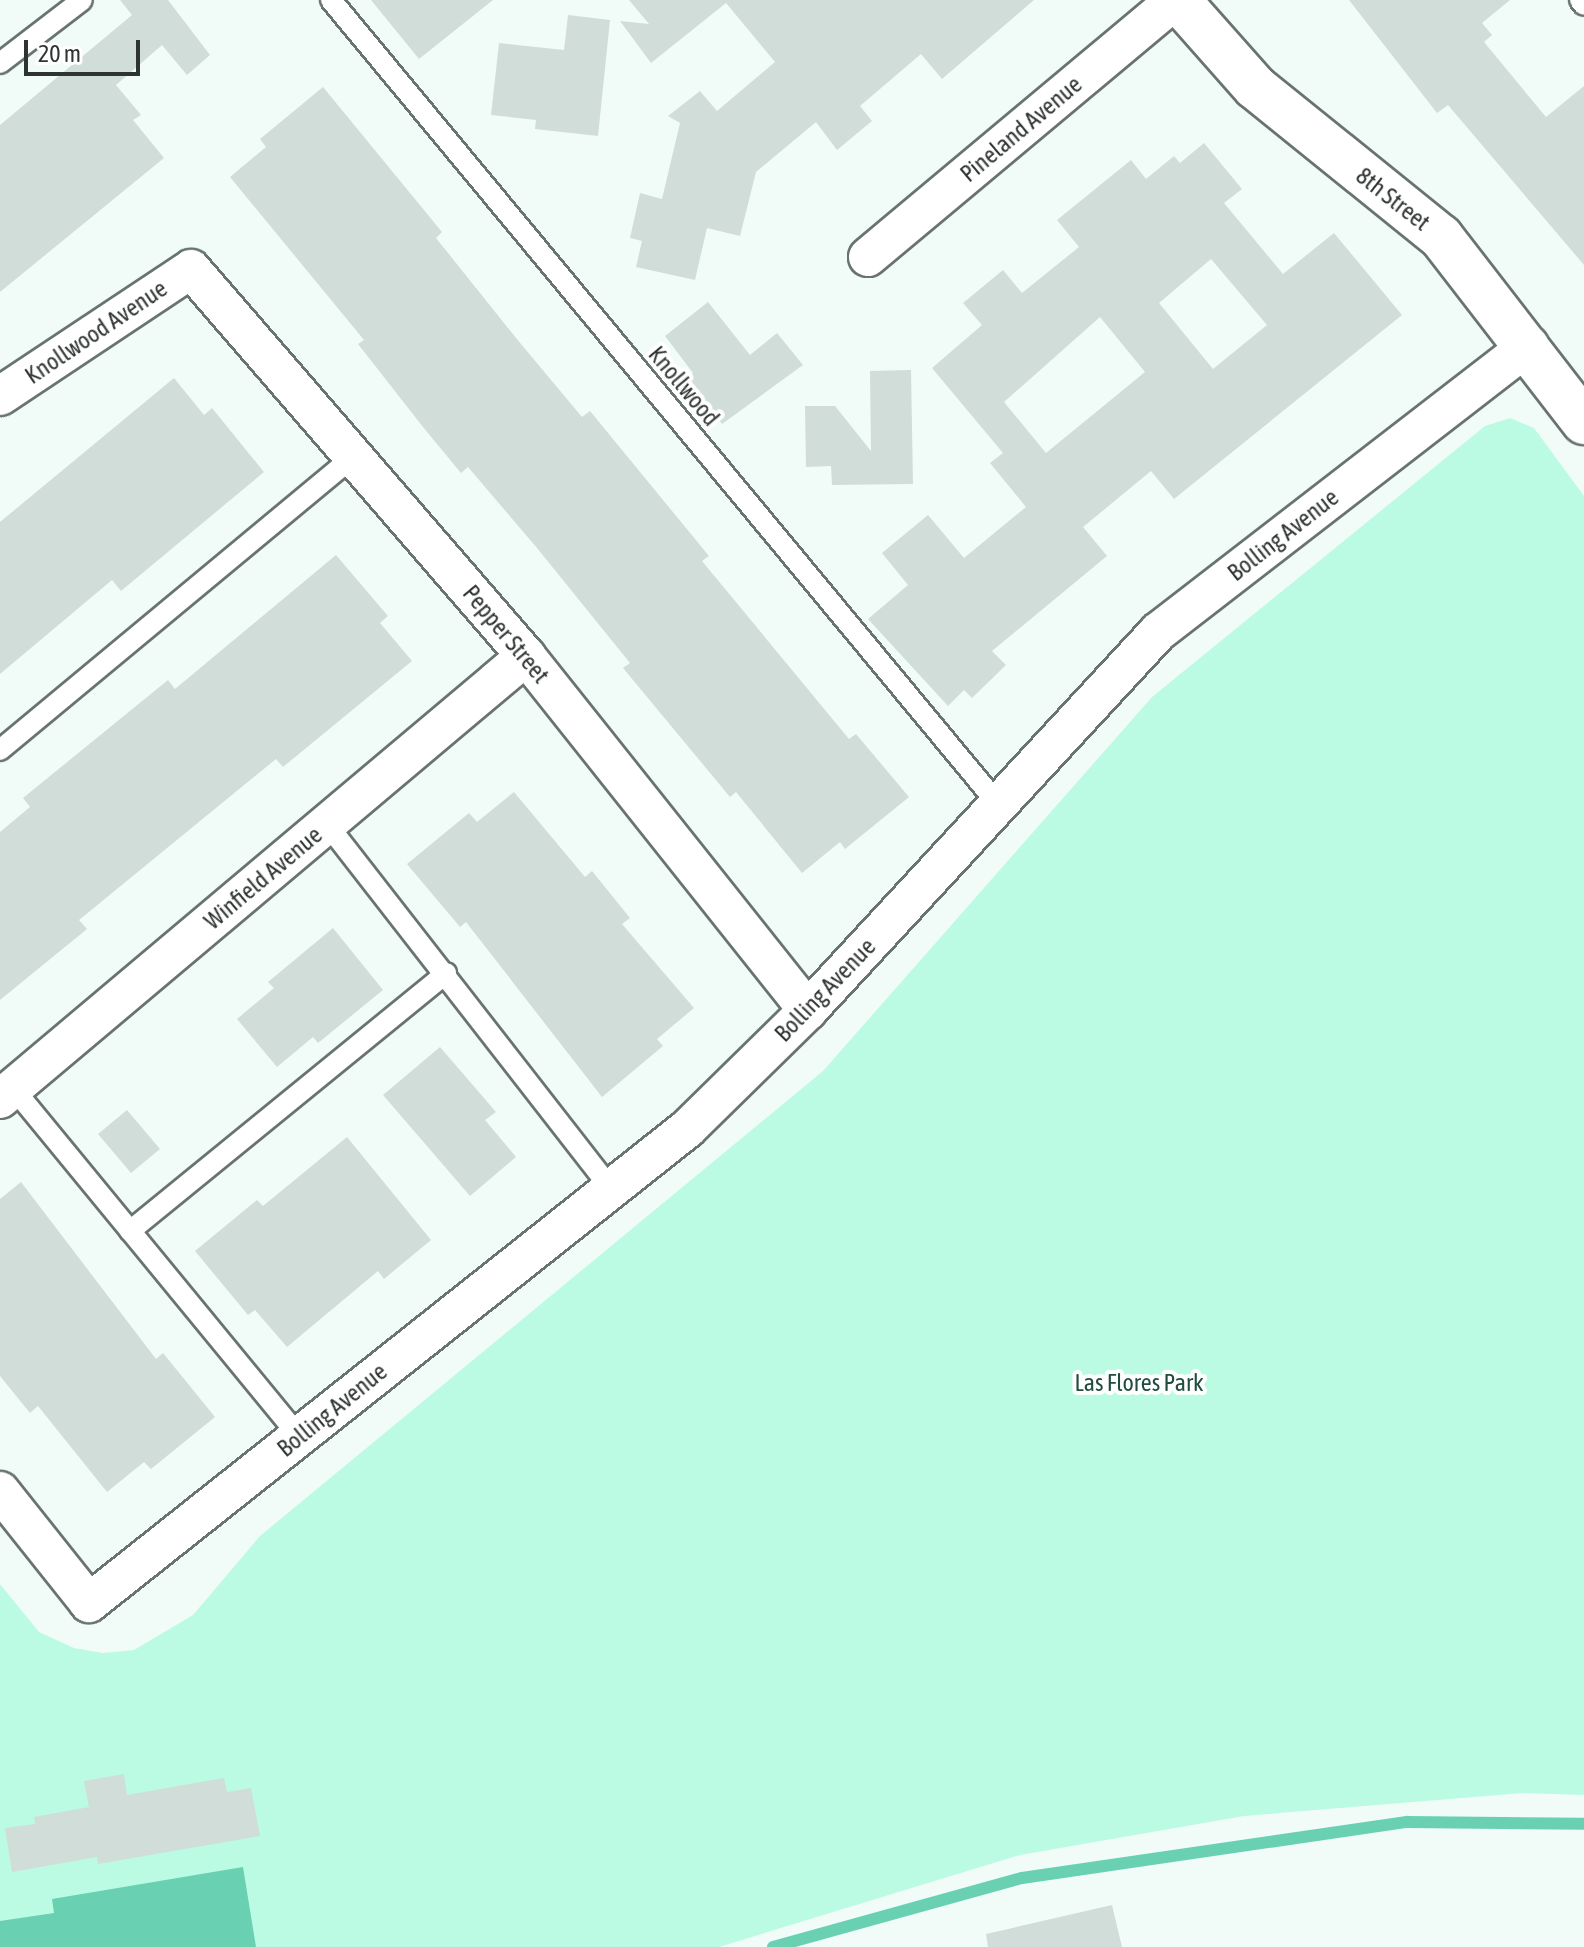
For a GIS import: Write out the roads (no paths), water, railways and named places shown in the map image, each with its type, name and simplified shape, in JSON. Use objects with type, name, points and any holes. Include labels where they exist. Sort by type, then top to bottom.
[{"type":"street","name":"Pineland Avenue","points":[[868,257],[1176,0]]},
{"type":"street","name":"8th Street","points":[[1176,0],[1255,87],[1441,237],[1529,345],[1584,422]]},
{"type":"street","name":"Knollwood Avenue","points":[[0,396],[191,269]]},
{"type":"street","name":"Pepper Street","points":[[191,269],[526,656],[808,1010]]},
{"type":"street","name":"Bolling Avenue","points":[[0,1491],[89,1603],[688,1128],[808,1010],[1158,632],[1529,345]]},
{"type":"street","name":"Winfield Avenue","points":[[7,1094],[526,656]]},
{"type":"lane","points":[[0,63],[82,0]]},
{"type":"lane","name":"Knollwood","points":[[331,0],[998,804]]},
{"type":"lane","points":[[1580,0],[1584,5]]},
{"type":"lane","points":[[0,750],[354,456]]},
{"type":"lane","points":[[327,824],[446,973],[611,1189]]},
{"type":"lane","points":[[130,1231],[446,973]]},
{"type":"lane","points":[[7,1094],[130,1231],[299,1436]]},
{"type":"waterway","points":[[773,1947],[1022,1878],[1407,1822],[1584,1824]]},
{"type":"park label","name":"Las Flores Park","points":[[1139,1383]]}]
